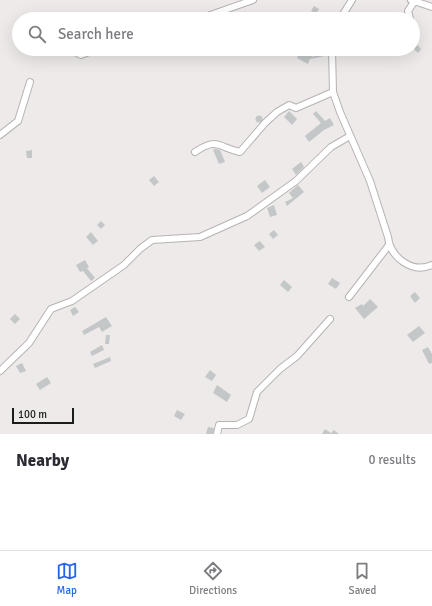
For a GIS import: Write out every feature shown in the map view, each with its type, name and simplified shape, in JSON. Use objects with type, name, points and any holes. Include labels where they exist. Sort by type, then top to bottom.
[{"type":"street","points":[[219,12],[253,0]]},
{"type":"street","points":[[344,12],[352,0]]},
{"type":"street","points":[[408,12],[412,1],[432,6]]},
{"type":"street","points":[[332,56],[333,92],[370,181],[388,237],[389,245],[402,262],[413,267],[425,268],[432,265]]},
{"type":"street","points":[[0,135],[18,120],[30,82]]},
{"type":"street","points":[[195,152],[206,145],[220,144],[240,152],[254,134],[277,112],[289,105],[296,108],[333,92]]},
{"type":"street","points":[[0,371],[29,343],[51,309],[72,301],[124,265],[140,249],[152,240],[200,237],[247,216],[296,181],[331,147],[350,136]]},
{"type":"street","points":[[349,297],[389,245]]},
{"type":"street","points":[[217,434],[219,425],[237,425],[249,418],[257,392],[280,369],[297,356],[330,319]]},
{"type":"building","points":[[314,6],[319,9],[317,12],[311,11]]},
{"type":"building","points":[[298,56],[325,56],[310,59],[308,64],[297,58]]},
{"type":"building","points":[[289,111],[297,119],[292,125],[284,117]]},
{"type":"building","points":[[316,111],[325,121],[330,118],[334,125],[324,130],[309,142],[305,136],[321,123],[313,114]]},
{"type":"building","points":[[259,116],[262,119],[259,122],[256,119]]},
{"type":"building","points":[[32,150],[32,158],[27,158],[26,151]]},
{"type":"building","points":[[213,150],[220,150],[225,162],[219,164]]},
{"type":"building","points":[[301,162],[304,167],[296,175],[292,169]]},
{"type":"building","points":[[154,176],[159,182],[154,186],[149,180]]},
{"type":"building","points":[[265,180],[270,187],[262,193],[257,186]]},
{"type":"building","points":[[298,185],[304,192],[287,206],[285,202],[293,198],[289,193]]},
{"type":"building","points":[[274,205],[277,215],[270,217],[267,208]]},
{"type":"building","points":[[101,221],[105,225],[101,229],[97,225]]},
{"type":"building","points":[[274,230],[278,235],[273,239],[269,234]]},
{"type":"building","points":[[91,232],[98,241],[93,245],[86,237]]},
{"type":"building","points":[[260,241],[265,247],[259,251],[254,245]]},
{"type":"building","points":[[85,260],[89,267],[87,268],[95,278],[91,281],[83,271],[80,272],[76,265]]},
{"type":"building","points":[[332,278],[340,283],[336,289],[328,284]]},
{"type":"building","points":[[284,280],[292,287],[288,292],[280,285]]},
{"type":"building","points":[[415,292],[420,298],[415,303],[410,296]]},
{"type":"building","points":[[370,299],[378,307],[364,319],[355,308],[362,304],[363,306]]},
{"type":"building","points":[[75,307],[79,312],[73,316],[70,310]]},
{"type":"building","points":[[15,314],[20,319],[15,324],[10,319]]},
{"type":"building","points":[[106,317],[112,326],[102,332],[99,327],[84,335],[82,331]]},
{"type":"building","points":[[419,326],[425,333],[413,342],[407,335]]},
{"type":"building","points":[[106,335],[110,335],[109,344],[105,344]]},
{"type":"building","points":[[102,345],[104,350],[92,356],[90,352]]},
{"type":"building","points":[[428,347],[432,354],[432,363],[429,364],[422,350]]},
{"type":"building","points":[[110,357],[111,361],[95,368],[93,364]]},
{"type":"building","points":[[22,363],[26,371],[20,373],[16,366]]},
{"type":"building","points":[[210,370],[216,375],[212,381],[205,377]]},
{"type":"building","points":[[47,377],[51,383],[40,390],[36,384]]},
{"type":"building","points":[[217,385],[231,395],[227,402],[213,393]]},
{"type":"building","points":[[177,410],[185,414],[181,420],[174,416]]},
{"type":"building","points":[[208,427],[214,428],[213,434],[206,434]]},
{"type":"building","points":[[325,429],[331,433],[334,430],[339,434],[322,434]]}]
